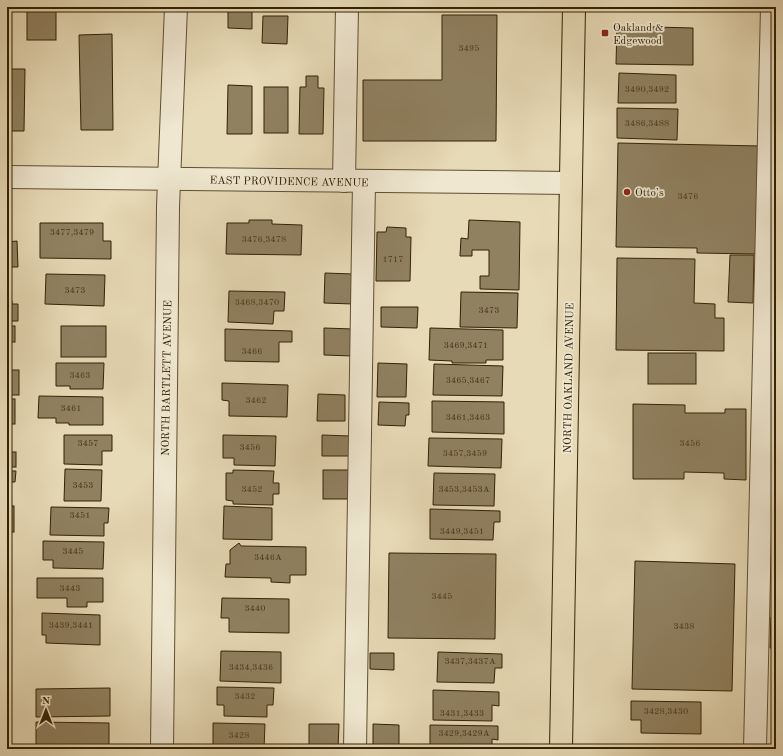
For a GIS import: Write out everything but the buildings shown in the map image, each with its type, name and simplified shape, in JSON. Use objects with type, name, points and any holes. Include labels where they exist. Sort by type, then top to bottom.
[{"type":"main road","name":"NORTH OAKLAND AVENUE","points":[[561,749],[574,7]]},
{"type":"street","name":"NORTH BARTLETT AVENUE","points":[[162,749],[168,179],[176,7]]},
{"type":"street","points":[[347,7],[354,181],[355,749]]},
{"type":"street","points":[[755,749],[772,7]]},
{"type":"street","name":"EAST PROVIDENCE AVENUE","points":[[7,177],[571,183]]},
{"type":"place","name":"Oakland & Edgewood","points":[[605,33]]},
{"type":"place","name":"Otto’s","points":[[627,192]]}]
